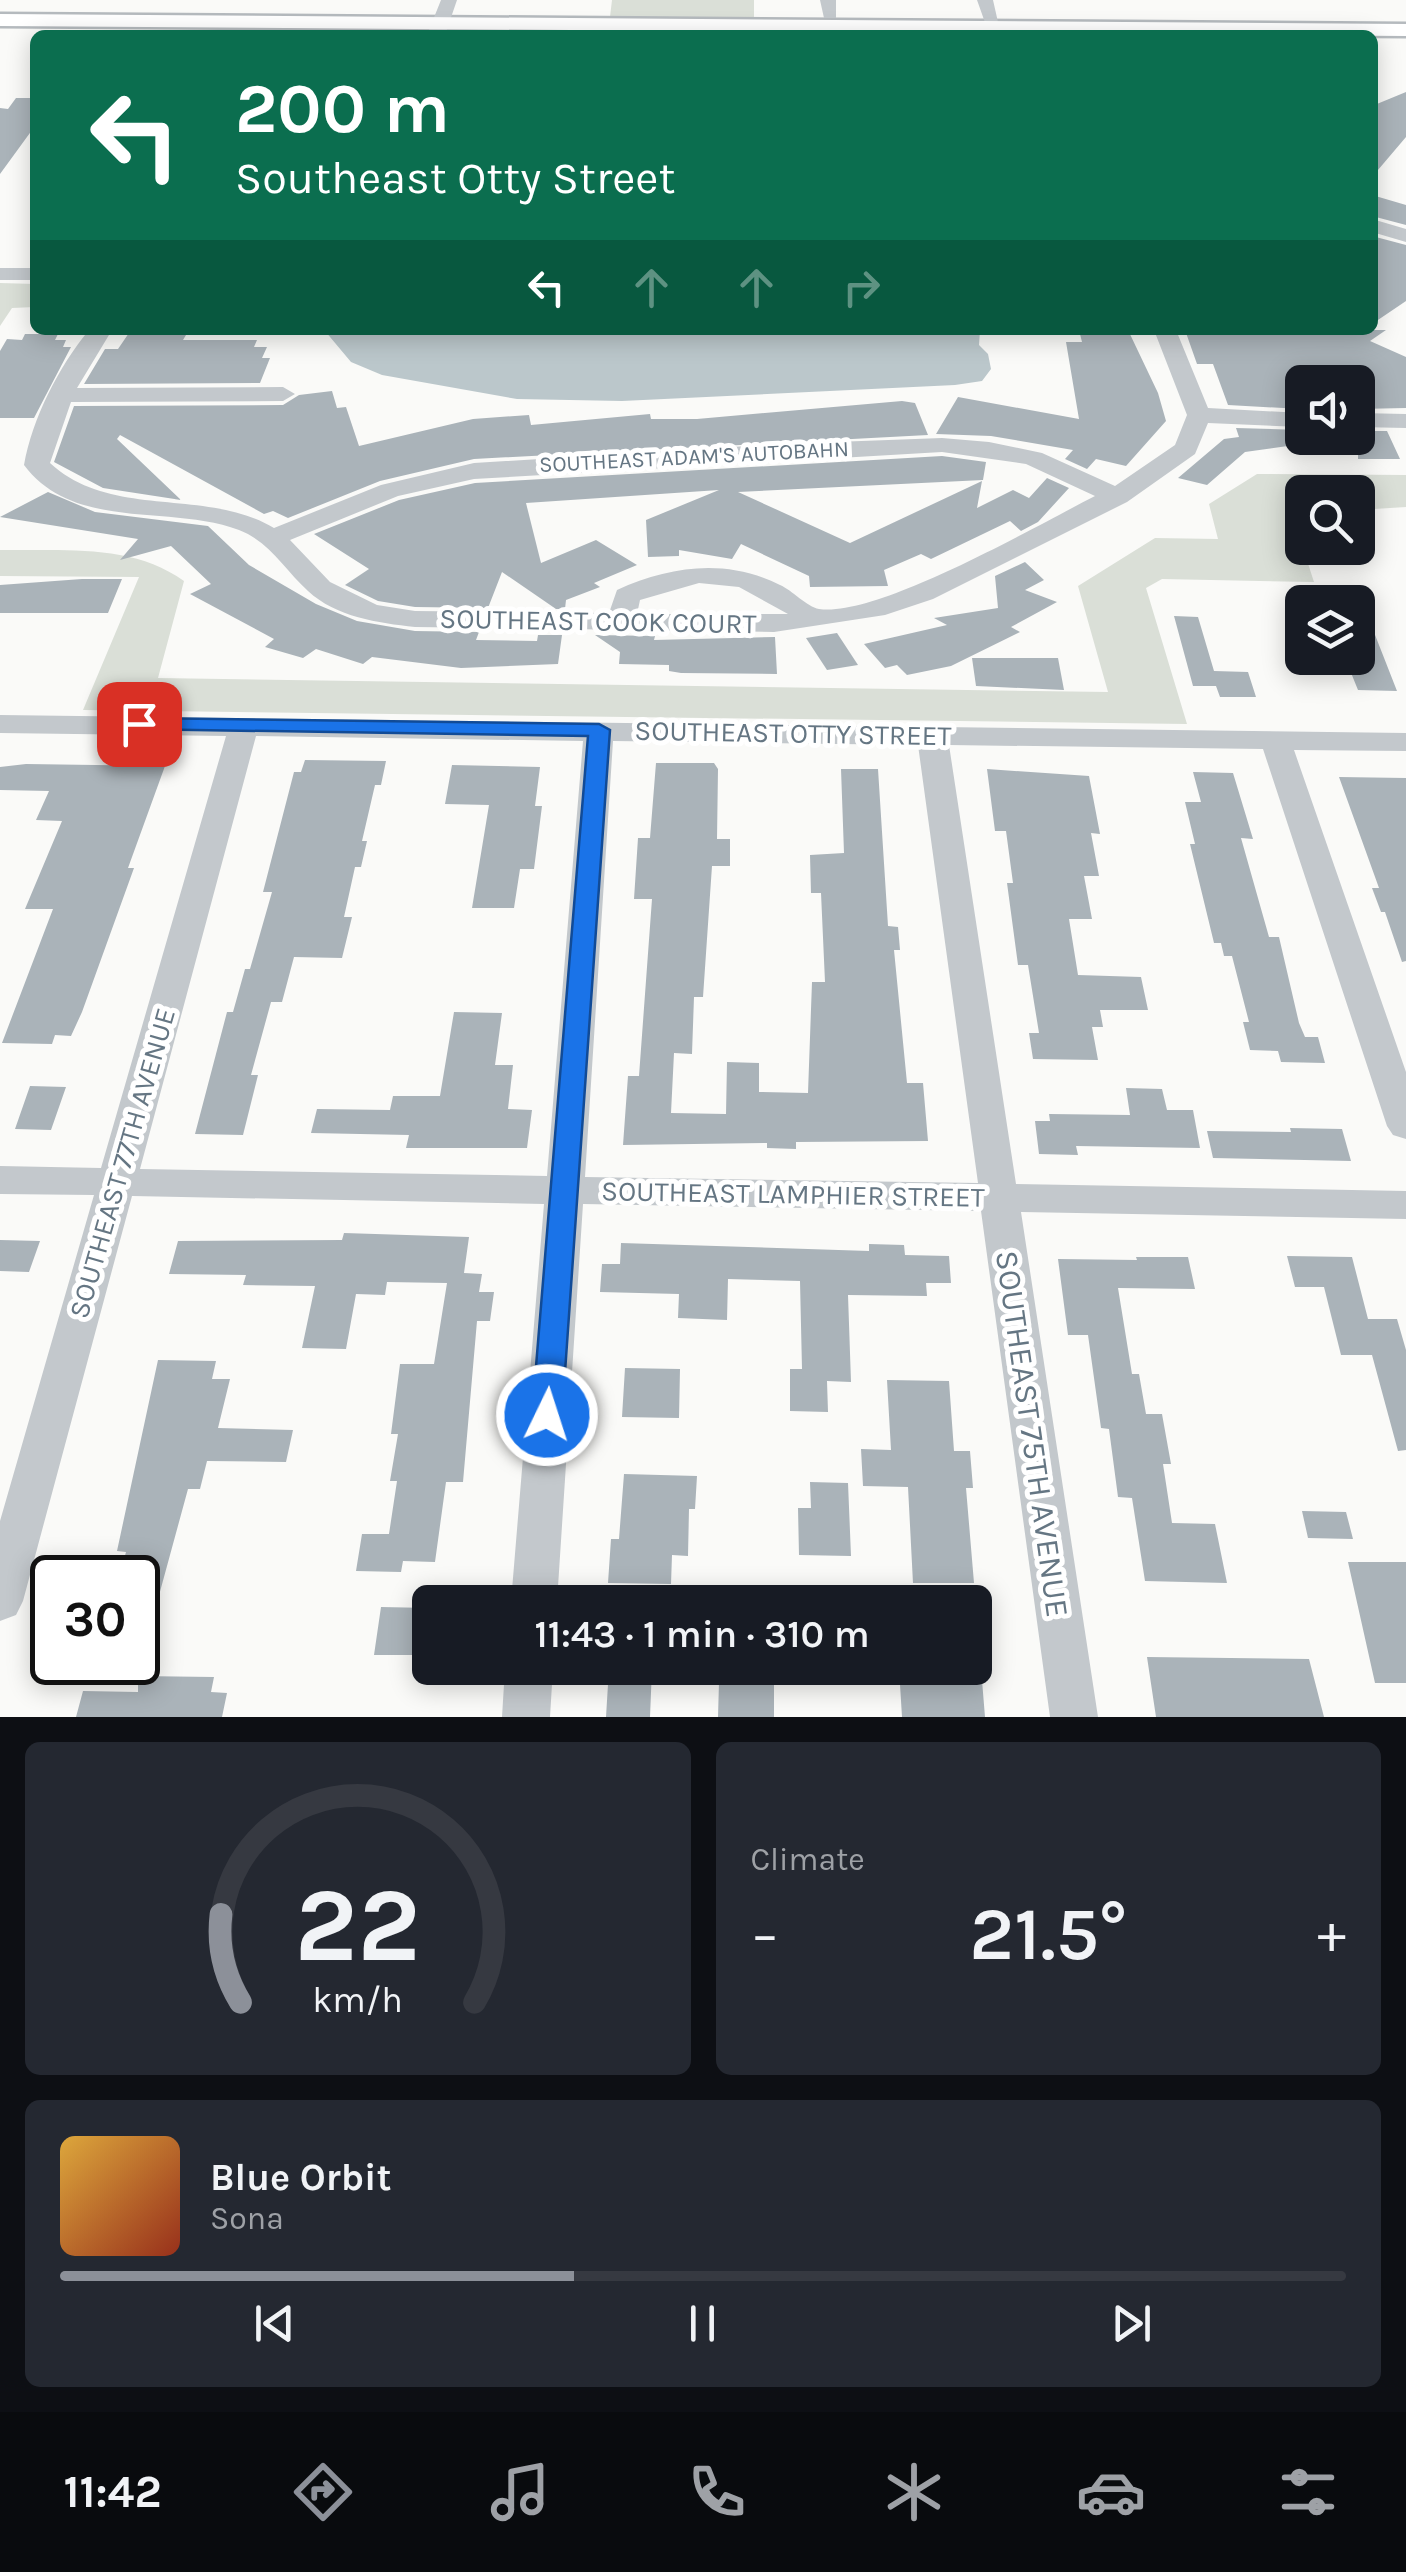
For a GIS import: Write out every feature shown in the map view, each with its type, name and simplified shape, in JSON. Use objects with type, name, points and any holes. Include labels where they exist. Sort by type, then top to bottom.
[{"type":"main road","points":[[0,20],[439,29],[1107,30]]},
{"type":"main road","points":[[1378,30],[1406,30]]},
{"type":"street","points":[[439,29],[449,0]]},
{"type":"street","points":[[985,0],[994,27]]},
{"type":"street","points":[[1378,227],[1406,236]]},
{"type":"street","points":[[0,274],[30,274]]},
{"type":"street","name":"SOUTHEAST COOK COURT","points":[[97,335],[80,356],[37,457],[37,465],[56,486],[95,498],[234,521],[272,538],[327,593],[374,612],[416,619],[685,626],[812,619],[875,609],[923,593],[1118,497],[1169,466],[1186,449],[1199,415]]},
{"type":"street","points":[[1167,335],[1199,415],[1285,419]]},
{"type":"street","points":[[65,395],[283,394]]},
{"type":"street","points":[[1375,420],[1406,421]]},
{"type":"street","name":"SOUTHEAST ADAM'S AUTOBAHN","points":[[272,538],[390,490],[474,471],[781,451],[942,445],[989,448],[1033,458],[1118,497]]},
{"type":"street","points":[[622,622],[627,596],[652,582],[713,573],[766,586],[812,619]]},
{"type":"street","name":"SOUTHEAST OTTY STREET","points":[[0,724],[1406,742]]},
{"type":"street","name":"SOUTHEAST 77TH AVENUE","points":[[0,1601],[244,725]]},
{"type":"street","points":[[535,1585],[599,730]]},
{"type":"street","name":"SOUTHEAST 75TH AVENUE","points":[[932,735],[1074,1717]]},
{"type":"street","points":[[1275,740],[1406,1126]]},
{"type":"street","name":"SOUTHEAST LAMPHIER STREET","points":[[0,1180],[1406,1205]]},
{"type":"street","points":[[526,1717],[528,1685]]},
{"type":"shaded area","points":[[612,0],[754,0],[754,18],[610,17]]},
{"type":"shaded area","points":[[0,283],[30,284],[30,307],[12,308],[0,326]]},
{"type":"shaded area","points":[[328,335],[980,335],[979,345],[988,354],[991,369],[982,381],[955,385],[622,401],[517,399],[382,375],[351,362]]},
{"type":"shaded area","points":[[1257,474],[1406,475],[1406,507],[1375,509],[1375,475],[1285,475],[1285,565],[1308,565],[1314,582],[1162,579],[1146,588],[1187,724],[83,710],[139,577],[0,576],[0,550],[72,550],[142,560],[184,581],[158,678],[1108,692],[1078,586],[1155,538],[1218,539],[1209,504]]},
{"type":"building","points":[[1406,92],[1406,137],[1378,170],[1378,104]]},
{"type":"building","points":[[16,98],[30,98],[30,133],[0,174],[0,108],[8,109]]},
{"type":"building","points":[[1378,197],[1406,205],[1406,225],[1378,218]]},
{"type":"building","points":[[1378,238],[1406,245],[1406,301],[1378,320]]},
{"type":"building","points":[[1378,330],[1386,330],[1370,341],[1406,357],[1406,408],[1375,409],[1375,365],[1285,365],[1285,408],[1228,405],[1213,364],[1197,364],[1187,335],[1378,335]]},
{"type":"building","points":[[25,334],[58,335],[55,340],[66,340],[63,347],[71,347],[34,418],[0,418],[0,351],[7,339],[22,340]]},
{"type":"building","points":[[128,335],[186,335],[183,340],[257,340],[254,347],[267,347],[262,358],[270,358],[260,383],[84,384],[105,349],[118,349]]},
{"type":"building","points":[[1080,335],[1130,335],[1158,393],[1166,421],[1126,466],[1096,459],[1087,469],[1065,459],[1073,450],[991,436],[936,434],[958,397],[1079,419],[1066,342],[1082,342]]},
{"type":"building","points":[[332,391],[337,408],[346,407],[359,446],[473,419],[529,415],[531,425],[650,414],[651,419],[697,419],[902,401],[915,403],[928,435],[474,459],[380,481],[288,518],[273,511],[264,514],[120,435],[117,439],[181,500],[103,488],[54,462],[74,406],[283,405],[299,395]]},
{"type":"building","points":[[1236,428],[1285,429],[1285,446],[1245,452],[1207,485],[1178,478],[1224,439],[1239,437]]},
{"type":"building","points":[[1375,431],[1387,431],[1400,459],[1358,459],[1358,455],[1375,455]]},
{"type":"building","points":[[942,456],[986,462],[983,480],[738,492],[850,543],[982,481],[977,508],[1013,490],[1029,498],[1047,478],[1069,488],[1038,522],[1021,531],[1010,521],[931,559],[921,554],[884,570],[888,586],[810,587],[809,576],[741,544],[732,559],[679,550],[679,556],[648,557],[646,520],[719,490],[526,503],[541,563],[596,540],[637,565],[594,583],[600,587],[566,600],[565,609],[556,609],[502,572],[488,608],[415,607],[378,601],[345,585],[369,569],[314,534],[399,500],[475,483]]},
{"type":"building","points":[[48,492],[95,512],[208,526],[249,565],[316,604],[357,621],[415,631],[479,632],[476,640],[537,641],[538,635],[562,635],[558,664],[461,668],[372,657],[363,664],[316,649],[303,658],[265,647],[274,639],[190,594],[211,584],[171,546],[120,560],[138,539],[0,517]]},
{"type":"building","points":[[1025,562],[1044,580],[1025,590],[1057,602],[1011,627],[1020,632],[951,666],[907,675],[897,665],[885,668],[864,644],[947,625],[934,618],[998,608],[995,576]]},
{"type":"building","points":[[122,579],[108,613],[0,613],[0,585]]},
{"type":"building","points":[[1174,616],[1198,617],[1214,671],[1248,672],[1256,697],[1220,697],[1216,686],[1193,686]]},
{"type":"building","points":[[837,633],[858,665],[827,670],[806,638]]},
{"type":"building","points":[[595,635],[655,636],[654,640],[775,637],[777,674],[681,673],[669,671],[669,665],[619,664],[620,652]]},
{"type":"building","points":[[1375,635],[1397,691],[1358,690],[1352,675],[1375,675]]},
{"type":"building","points":[[972,658],[1058,658],[1064,690],[976,686]]},
{"type":"building","points":[[305,760],[386,761],[381,785],[375,785],[362,841],[367,841],[361,867],[355,867],[344,917],[352,917],[342,958],[294,957],[282,1002],[271,1002],[251,1075],[258,1075],[243,1135],[195,1134],[227,1012],[233,1012],[245,969],[250,969],[272,892],[263,892],[294,772],[301,772]]},
{"type":"building","points":[[656,763],[714,763],[718,769],[717,839],[730,839],[730,866],[712,866],[703,997],[694,997],[692,1054],[674,1053],[671,1113],[726,1114],[727,1062],[759,1063],[759,1092],[808,1093],[812,982],[825,982],[821,893],[811,893],[810,855],[844,853],[841,769],[878,769],[888,926],[898,927],[900,950],[894,950],[907,1083],[923,1083],[928,1141],[796,1142],[796,1149],[767,1148],[767,1143],[623,1145],[628,1076],[639,1076],[652,899],[634,899],[638,838],[650,838]]},
{"type":"building","points":[[452,765],[540,767],[535,806],[542,806],[534,869],[520,869],[514,908],[472,908],[489,805],[445,804]]},
{"type":"building","points":[[165,766],[128,868],[134,868],[82,1012],[71,1036],[55,1035],[52,1044],[2,1043],[53,909],[25,909],[62,821],[36,820],[49,791],[0,790],[0,767]]},
{"type":"building","points":[[987,769],[1089,776],[1100,834],[1091,833],[1099,876],[1084,876],[1092,919],[1069,919],[1078,975],[1141,977],[1148,1010],[1100,1010],[1103,1027],[1092,1027],[1098,1060],[1033,1059],[1029,1033],[1039,1033],[1028,965],[1018,965],[1007,883],[1013,883],[1006,831],[995,831]]},
{"type":"building","points":[[1193,772],[1233,773],[1253,839],[1241,838],[1269,937],[1279,937],[1299,1023],[1305,1037],[1318,1037],[1325,1063],[1281,1062],[1278,1051],[1250,1050],[1243,1022],[1249,1022],[1232,956],[1224,956],[1221,943],[1214,943],[1190,844],[1195,844],[1185,802],[1201,802]]},
{"type":"building","points":[[1339,777],[1406,778],[1406,961],[1402,962],[1385,912],[1381,912],[1372,888],[1379,888]]},
{"type":"building","points":[[454,1012],[502,1013],[495,1065],[513,1065],[508,1109],[532,1110],[527,1148],[406,1148],[409,1135],[311,1133],[317,1109],[390,1110],[393,1096],[440,1096]]},
{"type":"building","points":[[30,1086],[66,1087],[51,1130],[15,1129]]},
{"type":"building","points":[[1126,1088],[1162,1089],[1167,1110],[1193,1110],[1200,1148],[1076,1146],[1078,1155],[1039,1154],[1035,1121],[1050,1121],[1049,1114],[1130,1115]]},
{"type":"building","points":[[1290,1128],[1342,1129],[1351,1161],[1213,1158],[1207,1131],[1291,1132]]},
{"type":"building","points":[[344,1233],[469,1237],[464,1273],[482,1274],[479,1292],[494,1292],[490,1321],[477,1321],[463,1482],[446,1482],[435,1562],[403,1561],[401,1572],[356,1571],[362,1534],[389,1534],[397,1481],[390,1481],[398,1434],[391,1434],[400,1364],[434,1364],[447,1283],[387,1282],[385,1295],[356,1294],[346,1349],[302,1348],[315,1286],[243,1285],[246,1275],[169,1274],[178,1241],[342,1240]]},
{"type":"building","points":[[0,1240],[40,1241],[29,1272],[0,1271]]},
{"type":"building","points":[[621,1243],[869,1251],[869,1244],[904,1245],[905,1255],[949,1256],[951,1283],[926,1283],[927,1296],[848,1295],[851,1382],[827,1381],[828,1412],[790,1411],[790,1369],[802,1369],[800,1281],[728,1279],[727,1320],[678,1318],[679,1294],[600,1292],[602,1264],[620,1264]]},
{"type":"building","points":[[1287,1256],[1352,1257],[1368,1319],[1397,1319],[1406,1350],[1406,1450],[1398,1451],[1372,1355],[1341,1355],[1324,1287],[1295,1287]]},
{"type":"building","points":[[1136,1257],[1188,1257],[1195,1289],[1118,1288],[1132,1374],[1139,1374],[1146,1414],[1162,1414],[1171,1464],[1163,1464],[1172,1523],[1215,1524],[1227,1583],[1145,1581],[1132,1498],[1118,1497],[1109,1429],[1101,1428],[1088,1335],[1068,1335],[1058,1259],[1137,1260]]},
{"type":"building","points":[[158,1360],[216,1361],[212,1379],[230,1379],[218,1428],[293,1430],[286,1462],[207,1461],[200,1489],[188,1489],[160,1592],[160,1555],[125,1555],[126,1552],[117,1551]]},
{"type":"building","points":[[625,1368],[680,1369],[679,1418],[622,1417]]},
{"type":"building","points":[[887,1380],[949,1381],[954,1451],[970,1451],[973,1488],[966,1488],[974,1583],[913,1583],[908,1487],[863,1486],[861,1449],[891,1450]]},
{"type":"building","points":[[624,1474],[697,1476],[695,1509],[689,1509],[688,1556],[672,1555],[671,1584],[608,1583],[611,1539],[619,1539]]},
{"type":"building","points":[[810,1482],[848,1483],[851,1556],[799,1555],[798,1508],[811,1508]]},
{"type":"building","points":[[1302,1511],[1346,1512],[1353,1539],[1308,1538]]},
{"type":"building","points":[[1348,1562],[1406,1562],[1406,1683],[1375,1683]]},
{"type":"building","points":[[381,1607],[412,1608],[412,1655],[374,1655]]},
{"type":"building","points":[[1147,1657],[1309,1659],[1324,1717],[1156,1717]]},
{"type":"building","points":[[160,1676],[214,1677],[211,1692],[227,1693],[222,1717],[76,1717],[83,1691],[138,1692],[138,1685],[160,1685]]},
{"type":"building","points":[[608,1685],[651,1685],[650,1717],[606,1717]]},
{"type":"building","points":[[719,1685],[774,1685],[774,1717],[718,1717]]},
{"type":"building","points":[[900,1685],[982,1685],[985,1717],[902,1717]]},
{"type":"route","points":[[139,724],[599,730],[547,1415]]}]
